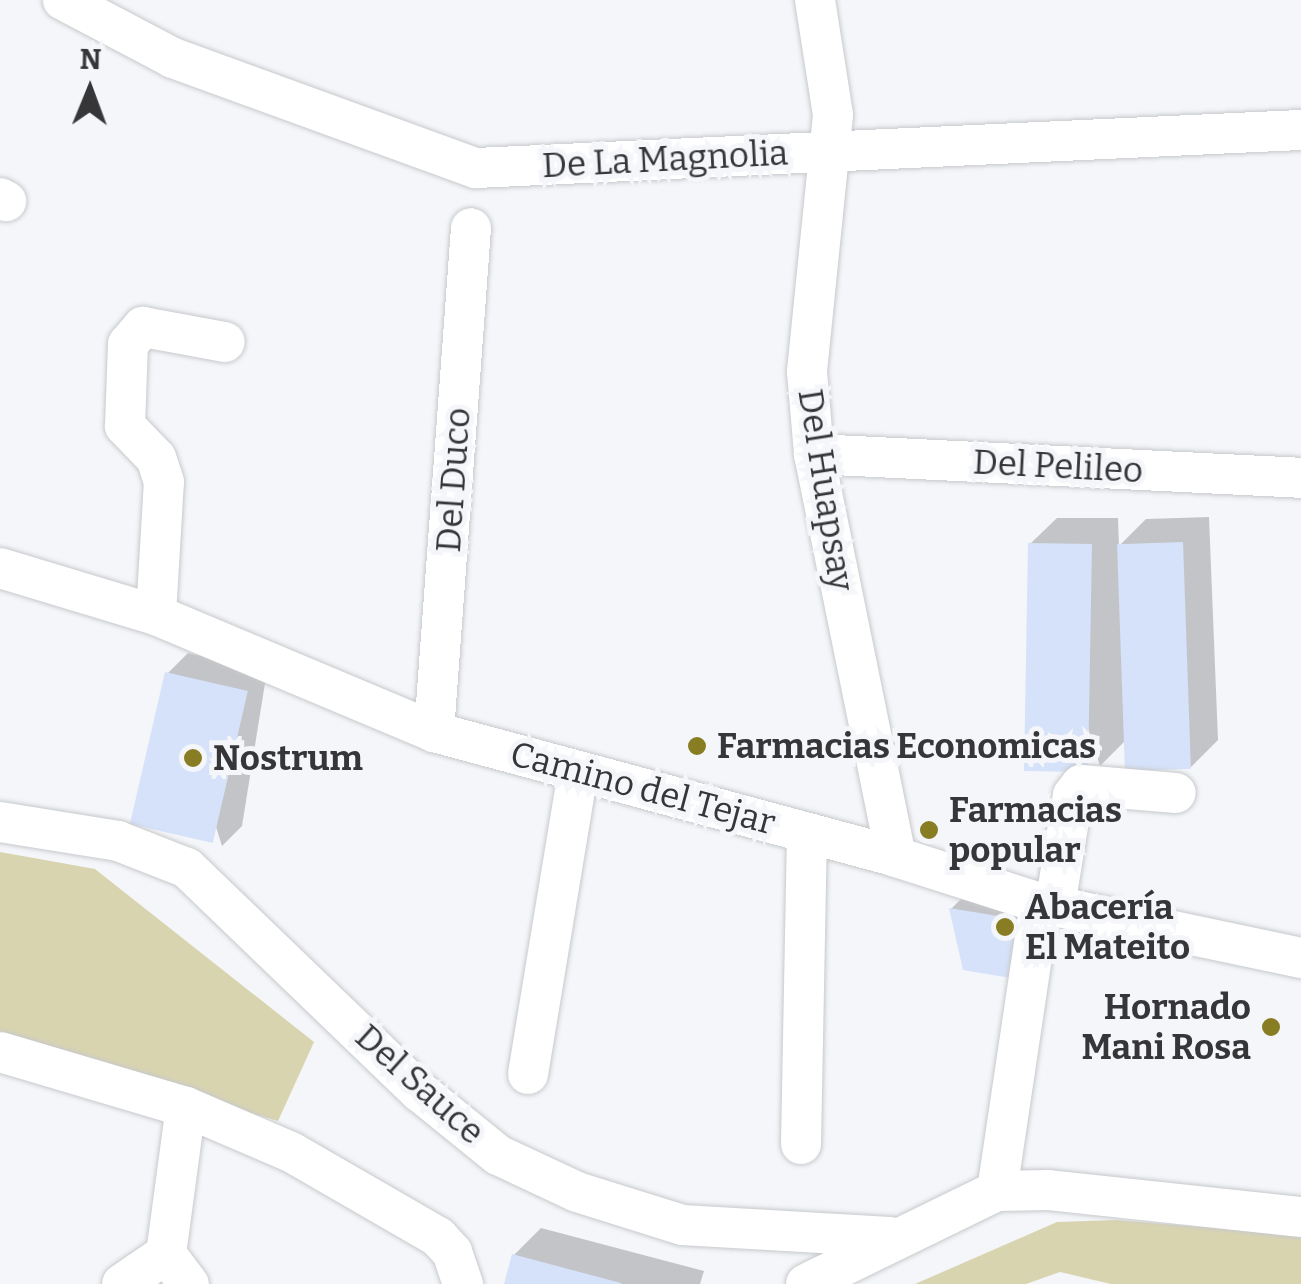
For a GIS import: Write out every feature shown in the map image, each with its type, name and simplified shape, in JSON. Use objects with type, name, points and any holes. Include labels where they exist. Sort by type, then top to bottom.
[{"type":"street","name":"De La Magnolia","points":[[63,0],[173,58],[476,168],[1301,130]]},
{"type":"street","name":"Del Huapsay","points":[[815,0],[834,116],[807,372],[814,454],[896,857]]},
{"type":"street","name":"Del Duco","points":[[434,732],[471,228]]},
{"type":"street","points":[[156,615],[164,482],[156,458],[125,426],[128,344],[143,327],[225,342]]},
{"type":"street","name":"Del Pelileo","points":[[814,454],[1301,478]]},
{"type":"street","name":"Camino del Tejar","points":[[0,568],[156,615],[434,732],[896,857],[1048,905],[1301,958]]},
{"type":"street","points":[[528,1074],[578,770]]},
{"type":"street","points":[[997,1191],[1048,905],[1073,795],[1082,785],[1176,793]]},
{"type":"street","name":"Del Sauce","points":[[0,822],[118,841],[186,868],[418,1091],[498,1155],[577,1192],[682,1225],[890,1238]]},
{"type":"street","points":[[800,1144],[806,833]]},
{"type":"street","points":[[0,1052],[186,1106],[290,1152],[438,1237],[452,1252],[463,1284]]},
{"type":"street","points":[[122,1284],[177,1269],[186,1106]]},
{"type":"street","points":[[806,1284],[890,1238],[997,1191],[1048,1190],[1301,1217]]},
{"type":"shaded area","points":[[0,852],[95,869],[314,1042],[278,1121],[0,1039]]},
{"type":"shaded area","points":[[1116,1220],[1301,1235],[1301,1284],[1111,1284],[1060,1272],[1026,1284],[915,1284],[1057,1222]]},
{"type":"building","points":[[1183,542],[1191,769],[1125,771],[1117,544]]},
{"type":"building","points":[[1028,543],[1092,544],[1088,772],[1024,771]]},
{"type":"building","name":"Nostrum","points":[[165,672],[248,691],[213,843],[130,824]]},
{"type":"building","points":[[949,908],[1023,920],[1011,978],[963,970]]},
{"type":"building","points":[[512,1254],[621,1283],[621,1284],[504,1284]]},
{"type":"place","name":"Farmacias Economicas","points":[[697,746]]},
{"type":"place","name":"Nostrum","points":[[193,758]]},
{"type":"place","name":"Farmacias popular","points":[[929,830]]},
{"type":"place","name":"Abacería El Mateito","points":[[1005,927]]},
{"type":"place","name":"Hornado Mani Rosa","points":[[1271,1027]]}]
